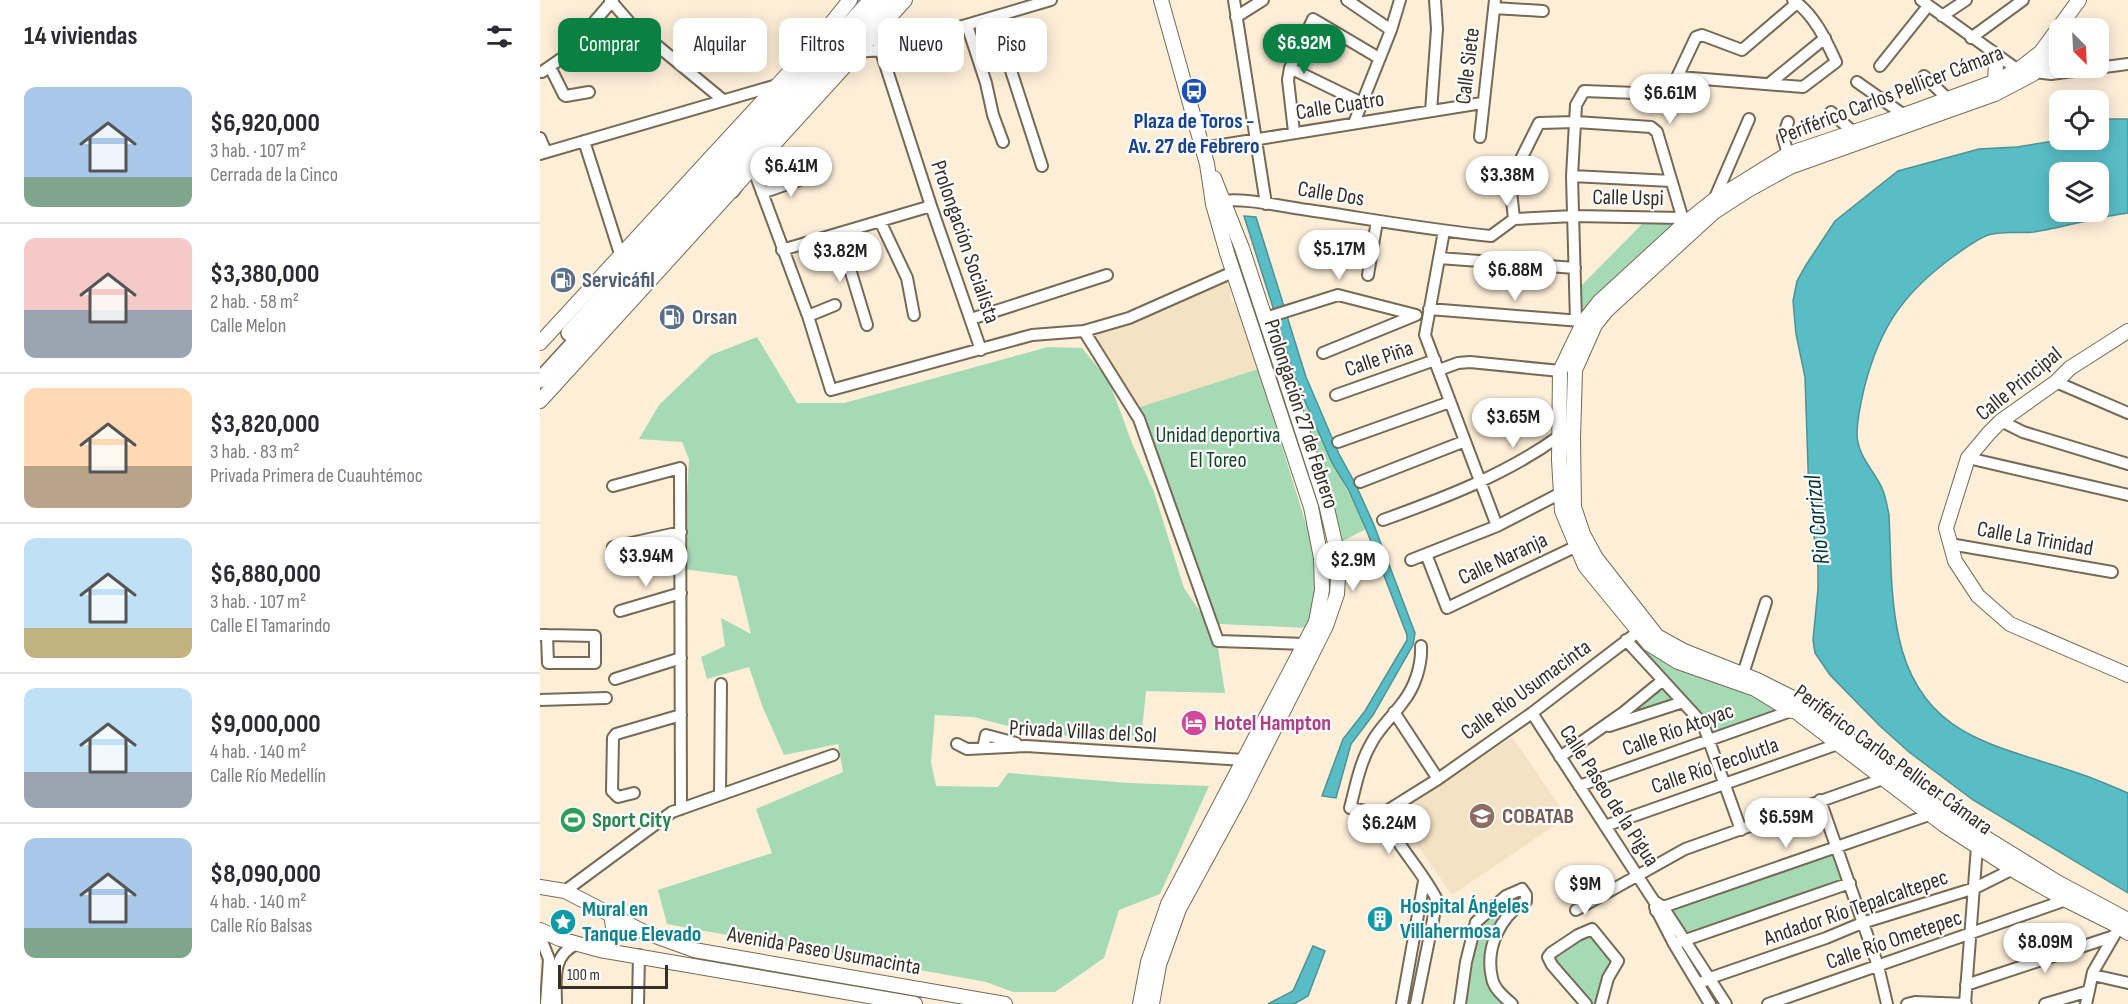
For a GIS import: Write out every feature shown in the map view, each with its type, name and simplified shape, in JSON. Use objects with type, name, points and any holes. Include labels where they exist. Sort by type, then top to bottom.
[{"type":"highway","points":[[540,380],[774,115],[871,0]]},
{"type":"highway","points":[[540,365],[774,115],[888,0]]},
{"type":"highway","points":[[731,136],[774,115]]},
{"type":"highway","points":[[732,190],[774,115]]},
{"type":"main road","points":[[540,343],[808,52],[850,0]]},
{"type":"main road","points":[[866,43],[905,0]]},
{"type":"main road","name":"Prolongación 27 de Febrero","points":[[1140,1004],[1148,962],[1168,904],[1316,622],[1323,590],[1321,558],[1311,507],[1233,272],[1208,164],[1161,0]]},
{"type":"main road","name":"Periférico Carlos Pellicer Cámara","points":[[2079,0],[2041,52],[2018,70],[1948,99],[1788,154],[1683,221],[1599,302],[1585,322],[1560,370],[1558,437],[1562,512],[1576,546],[1585,566],[1643,628],[1684,651],[1743,674],[1797,700],[1944,812],[2056,882],[2122,929]]},
{"type":"main road","points":[[2077,18],[2089,0]]},
{"type":"main road","points":[[1992,53],[1996,64],[1995,81]]},
{"type":"main road","name":"Periférico Carlos Pellicer Cámara","points":[[2049,59],[2033,74],[1995,94],[1790,167],[1748,190],[1714,212],[1607,310],[1585,322],[1575,370],[1574,507],[1582,534],[1643,628],[1649,644],[1678,662],[1755,689],[1791,711],[1795,711],[1929,815],[2013,869],[2122,929]]},
{"type":"main road","points":[[540,401],[840,72]]},
{"type":"main road","name":"Prolongación 27 de Febrero","points":[[1152,1004],[1159,965],[1179,909],[1240,797],[1309,662],[1326,626],[1337,594],[1339,560],[1326,504],[1265,318],[1218,202]]},
{"type":"main road","name":"Calle Principal","points":[[2128,331],[2070,368],[2056,382],[2001,421],[1968,458],[1946,528],[1955,561],[1978,596],[2010,624],[2128,675]]},
{"type":"main road","name":"Avenida Paseo Usumacinta","points":[[540,888],[566,891],[644,932],[694,950],[1005,1004]]},
{"type":"main road","points":[[600,950],[610,939],[614,930],[609,912]]},
{"type":"main road","name":"Avenida Paseo Usumacinta","points":[[540,930],[560,939],[600,950],[915,1004]]},
{"type":"street","points":[[994,18],[1051,0]]},
{"type":"street","points":[[1233,0],[1266,204]]},
{"type":"street","points":[[1236,17],[1263,0]]},
{"type":"street","points":[[1347,0],[1391,30]]},
{"type":"street","points":[[1354,123],[1391,30],[1400,0]]},
{"type":"street","points":[[1431,111],[1437,30],[1435,0]]},
{"type":"street","points":[[1942,16],[1966,0]]},
{"type":"street","points":[[1971,38],[2023,0]]},
{"type":"street","points":[[589,92],[564,95],[546,70],[565,56],[612,1],[631,24],[723,100]]},
{"type":"street","points":[[1671,90],[1696,36],[1699,35],[1742,50],[1795,1],[1802,6],[1825,38],[1836,62],[1803,87],[1679,77]]},
{"type":"street","points":[[1880,66],[1924,3],[2018,70],[2033,74],[2050,74],[2128,64]]},
{"type":"street","points":[[1495,4],[1543,11]]},
{"type":"street","name":"Calle Siete","points":[[1480,137],[1482,103],[1495,4]]},
{"type":"street","points":[[1294,132],[1288,80],[1290,68],[1312,19],[1379,58]]},
{"type":"street","points":[[964,26],[976,23]]},
{"type":"street","points":[[967,25],[1003,142]]},
{"type":"street","name":"Prolongación Socialista","points":[[875,33],[878,42]]},
{"type":"street","points":[[1770,83],[1825,38]]},
{"type":"street","points":[[1290,68],[1362,103]]},
{"type":"street","name":"Prolongación Socialista","points":[[807,316],[831,390],[981,350],[888,72]]},
{"type":"street","points":[[1012,72],[1042,166]]},
{"type":"street","points":[[1923,76],[1948,99]]},
{"type":"street","points":[[1857,82],[1904,115]]},
{"type":"street","points":[[540,138],[543,153],[778,85]]},
{"type":"street","points":[[1323,353],[1416,315],[1428,313],[1585,322],[1575,268],[1572,176],[1576,105],[1584,91],[1636,93]]},
{"type":"street","name":"Calle Cuatro","points":[[1203,148],[1482,103]]},
{"type":"street","points":[[1831,112],[1852,132]]},
{"type":"street","points":[[1714,200],[1749,118]]},
{"type":"street","points":[[1514,219],[1510,181],[1539,123],[1576,122],[1651,127],[1658,132],[1683,221]]},
{"type":"street","points":[[1788,122],[1783,137],[1788,154]]},
{"type":"street","points":[[584,141],[621,257]]},
{"type":"street","points":[[753,168],[807,316],[835,305]]},
{"type":"street","points":[[762,193],[810,176]]},
{"type":"street","points":[[1572,176],[1671,181]]},
{"type":"street","name":"Calle Dos","points":[[1218,202],[1266,204],[1491,236],[1514,219]]},
{"type":"street","points":[[782,250],[931,206]]},
{"type":"street","name":"Calle Uspi","points":[[1514,219],[1574,216],[1683,221]]},
{"type":"street","points":[[880,221],[907,279],[914,315]]},
{"type":"street","points":[[1368,275],[1377,221]]},
{"type":"street","points":[[1444,231],[1425,335],[1497,526]]},
{"type":"street","points":[[839,233],[867,325]]},
{"type":"street","points":[[1439,258],[1575,268]]},
{"type":"street","points":[[981,350],[1032,335],[1084,331],[1130,318],[1233,272]]},
{"type":"street","points":[[971,319],[1107,275]]},
{"type":"street","points":[[1265,318],[1338,295],[1416,315]]},
{"type":"street","points":[[1084,331],[1139,419],[1218,641],[1305,644]]},
{"type":"street","name":"Calle Piña","points":[[1336,395],[1437,365],[1470,362],[1560,370]]},
{"type":"street","points":[[2056,382],[2128,413]]},
{"type":"street","points":[[1338,442],[1450,402]]},
{"type":"street","points":[[2001,421],[2023,432],[2128,464]]},
{"type":"street","points":[[1383,520],[1480,482],[1540,451],[1558,437]]},
{"type":"street","points":[[1360,482],[1465,441]]},
{"type":"street","points":[[1968,458],[2128,495]]},
{"type":"street","points":[[613,486],[680,468],[681,809]]},
{"type":"street","points":[[1411,560],[1497,526],[1561,493]]},
{"type":"street","points":[[613,547],[681,532]]},
{"type":"street","name":"Calle La Trinidad","points":[[1950,544],[2112,572]]},
{"type":"street","name":"Calle Naranja","points":[[1426,554],[1447,608],[1576,546]]},
{"type":"street","points":[[620,611],[681,593]]},
{"type":"street","points":[[1743,674],[1766,602]]},
{"type":"street","name":"Calle Río Usumacinta","points":[[1382,814],[1438,779],[1532,713],[1643,628]]},
{"type":"street","points":[[544,635],[595,636],[595,663],[548,663],[544,635]]},
{"type":"street","points":[[1626,640],[1702,724],[1740,830]]},
{"type":"street","points":[[1416,1004],[1437,900],[1391,833],[1382,814],[1350,808],[1361,764],[1372,740],[1404,701],[1417,675],[1422,660],[1421,646]]},
{"type":"street","points":[[615,679],[681,658]]},
{"type":"street","points":[[1560,757],[1624,712],[1664,680]]},
{"type":"street","points":[[720,795],[721,684]]},
{"type":"street","points":[[540,700],[606,698]]},
{"type":"street","points":[[1597,730],[1683,702]]},
{"type":"street","name":"Calle Río Atoyac","points":[[1579,786],[1791,711]]},
{"type":"street","points":[[1394,712],[1438,779]]},
{"type":"street","name":"Calle Paseo de la Pigua","points":[[1532,713],[1637,875],[1685,939],[1726,1004]]},
{"type":"street","points":[[634,793],[618,796],[612,791],[612,743],[616,734],[681,715]]},
{"type":"street","name":"Privada Villas del Sol","points":[[957,744],[967,749],[1026,746],[1244,760]]},
{"type":"street","name":"Calle Río Tecolutla","points":[[1605,826],[1838,744]]},
{"type":"street","points":[[566,891],[672,812],[833,755]]},
{"type":"street","points":[[1576,910],[1685,849],[1883,779]]},
{"type":"street","points":[[1820,800],[1878,966],[1887,1004]]},
{"type":"street","points":[[1658,906],[1929,815]]},
{"type":"street","points":[[1906,1004],[1915,1002],[1966,1004],[1977,847]]},
{"type":"street","name":"Andador Río Tepalcaltepec","points":[[1699,984],[1710,978],[1826,939],[1862,923],[1975,888],[2013,869]]},
{"type":"street","points":[[1402,1004],[1424,881]]},
{"type":"street","points":[[1674,944],[1850,883]]},
{"type":"street","points":[[1460,1004],[1466,962],[1476,922],[1506,896],[1522,889],[1526,901],[1509,912],[1499,926],[1491,962],[1495,987],[1512,1004]]},
{"type":"street","name":"Calle Río Ometepec","points":[[1768,1004],[1972,935],[2066,900]]},
{"type":"street","name":"Calle Paseo de la Pigua","points":[[1658,906],[1674,944],[1710,1004]]},
{"type":"street","points":[[1586,1004],[1552,965],[1548,957],[1578,935],[1592,929],[1618,961],[1608,978],[1601,1004]]},
{"type":"street","points":[[2086,1004],[2093,975],[2122,929]]},
{"type":"street","points":[[1966,986],[2122,929]]},
{"type":"street","points":[[540,936],[549,959],[544,984],[548,1003]]},
{"type":"street","points":[[548,1003],[556,965],[565,951],[577,944]]},
{"type":"street","points":[[638,1004],[639,955]]},
{"type":"street","points":[[2093,975],[2128,983]]},
{"type":"street","points":[[2045,1004],[2089,992]]},
{"type":"shaded area","points":[[1227,280],[1230,299],[1238,310],[1258,369],[1137,408],[1092,337]]},
{"type":"shaded area","name":"COBATAB","points":[[1512,737],[1567,817],[1452,895],[1397,815]]},
{"type":"green space","points":[[1648,218],[1682,218],[1576,321],[1576,291]]},
{"type":"green space","points":[[1275,314],[1304,400],[1366,529],[1339,543],[1265,318]]},
{"type":"green space","points":[[757,337],[797,403],[844,403],[1048,347],[1082,348],[1109,381],[1132,443],[1154,492],[1184,588],[1216,635],[1225,693],[1146,691],[1141,740],[1089,739],[1016,728],[973,717],[935,715],[931,762],[936,786],[998,787],[1008,773],[1129,783],[1209,786],[1160,894],[1119,910],[1104,958],[1055,992],[1013,992],[986,982],[667,924],[658,890],[772,853],[756,809],[843,772],[838,744],[784,755],[763,708],[749,667],[707,679],[701,657],[725,646],[721,618],[751,634],[737,576],[683,569],[689,459],[682,442],[639,439],[659,405],[711,355]]},
{"type":"green space","name":"Unidad deportiva El Toreo","points":[[1258,369],[1310,537],[1319,589],[1310,628],[1219,624],[1137,408]]},
{"type":"green space","points":[[1637,631],[1791,711],[1708,740],[1683,702],[1597,730],[1663,680],[1626,640]]},
{"type":"green space","points":[[1837,846],[1850,883],[1685,939],[1663,907]]},
{"type":"green space","points":[[1515,891],[1526,895],[1499,926],[1492,978],[1512,1004],[1460,1004],[1476,922]]},
{"type":"green space","points":[[1586,930],[1618,961],[1601,1004],[1586,1004],[1552,965],[1551,953]]},
{"type":"water","name":"Rio Carrizal","points":[[2109,119],[2128,119],[2128,213],[2109,216],[2109,162],[2049,162],[2049,222],[2081,222],[2034,232],[1988,235],[1968,246],[1933,272],[1895,314],[1878,346],[1858,416],[1858,443],[1863,457],[1879,481],[1889,515],[1894,608],[1899,638],[1910,673],[1926,699],[1946,719],[1970,734],[1996,746],[2086,776],[2128,793],[2128,893],[1973,800],[1909,752],[1830,675],[1815,653],[1813,640],[1818,567],[1809,497],[1805,377],[1796,334],[1793,301],[1797,281],[1835,221],[1898,171],[1979,149],[2017,147],[2049,142],[2049,150],[2109,150]]},
{"type":"water","points":[[1244,216],[1256,217],[1306,377],[1339,454],[1374,525],[1415,633],[1413,645],[1373,715],[1351,744],[1336,798],[1322,796],[1343,739],[1365,711],[1407,640],[1407,635],[1366,529],[1348,489],[1332,463],[1297,383]]},
{"type":"water","points":[[1313,946],[1325,951],[1308,996],[1294,1004],[1268,1004],[1293,991]]},
{"type":"place","name":"Plaza de Toros - Av. 27 de Febrero","points":[[1194,91]]},
{"type":"place","name":"Servicáfil","points":[[563,280]]},
{"type":"place","name":"Orsan","points":[[672,317]]},
{"type":"place","name":"Hotel Hampton","points":[[1194,723]]},
{"type":"place","name":"COBATAB","points":[[1482,816]]},
{"type":"place","name":"Sport City","points":[[573,820]]},
{"type":"place","name":"Hospital Ángeles Villahermosa","points":[[1380,919]]},
{"type":"place","name":"Mural en Tanque Elevado","points":[[563,922]]}]
